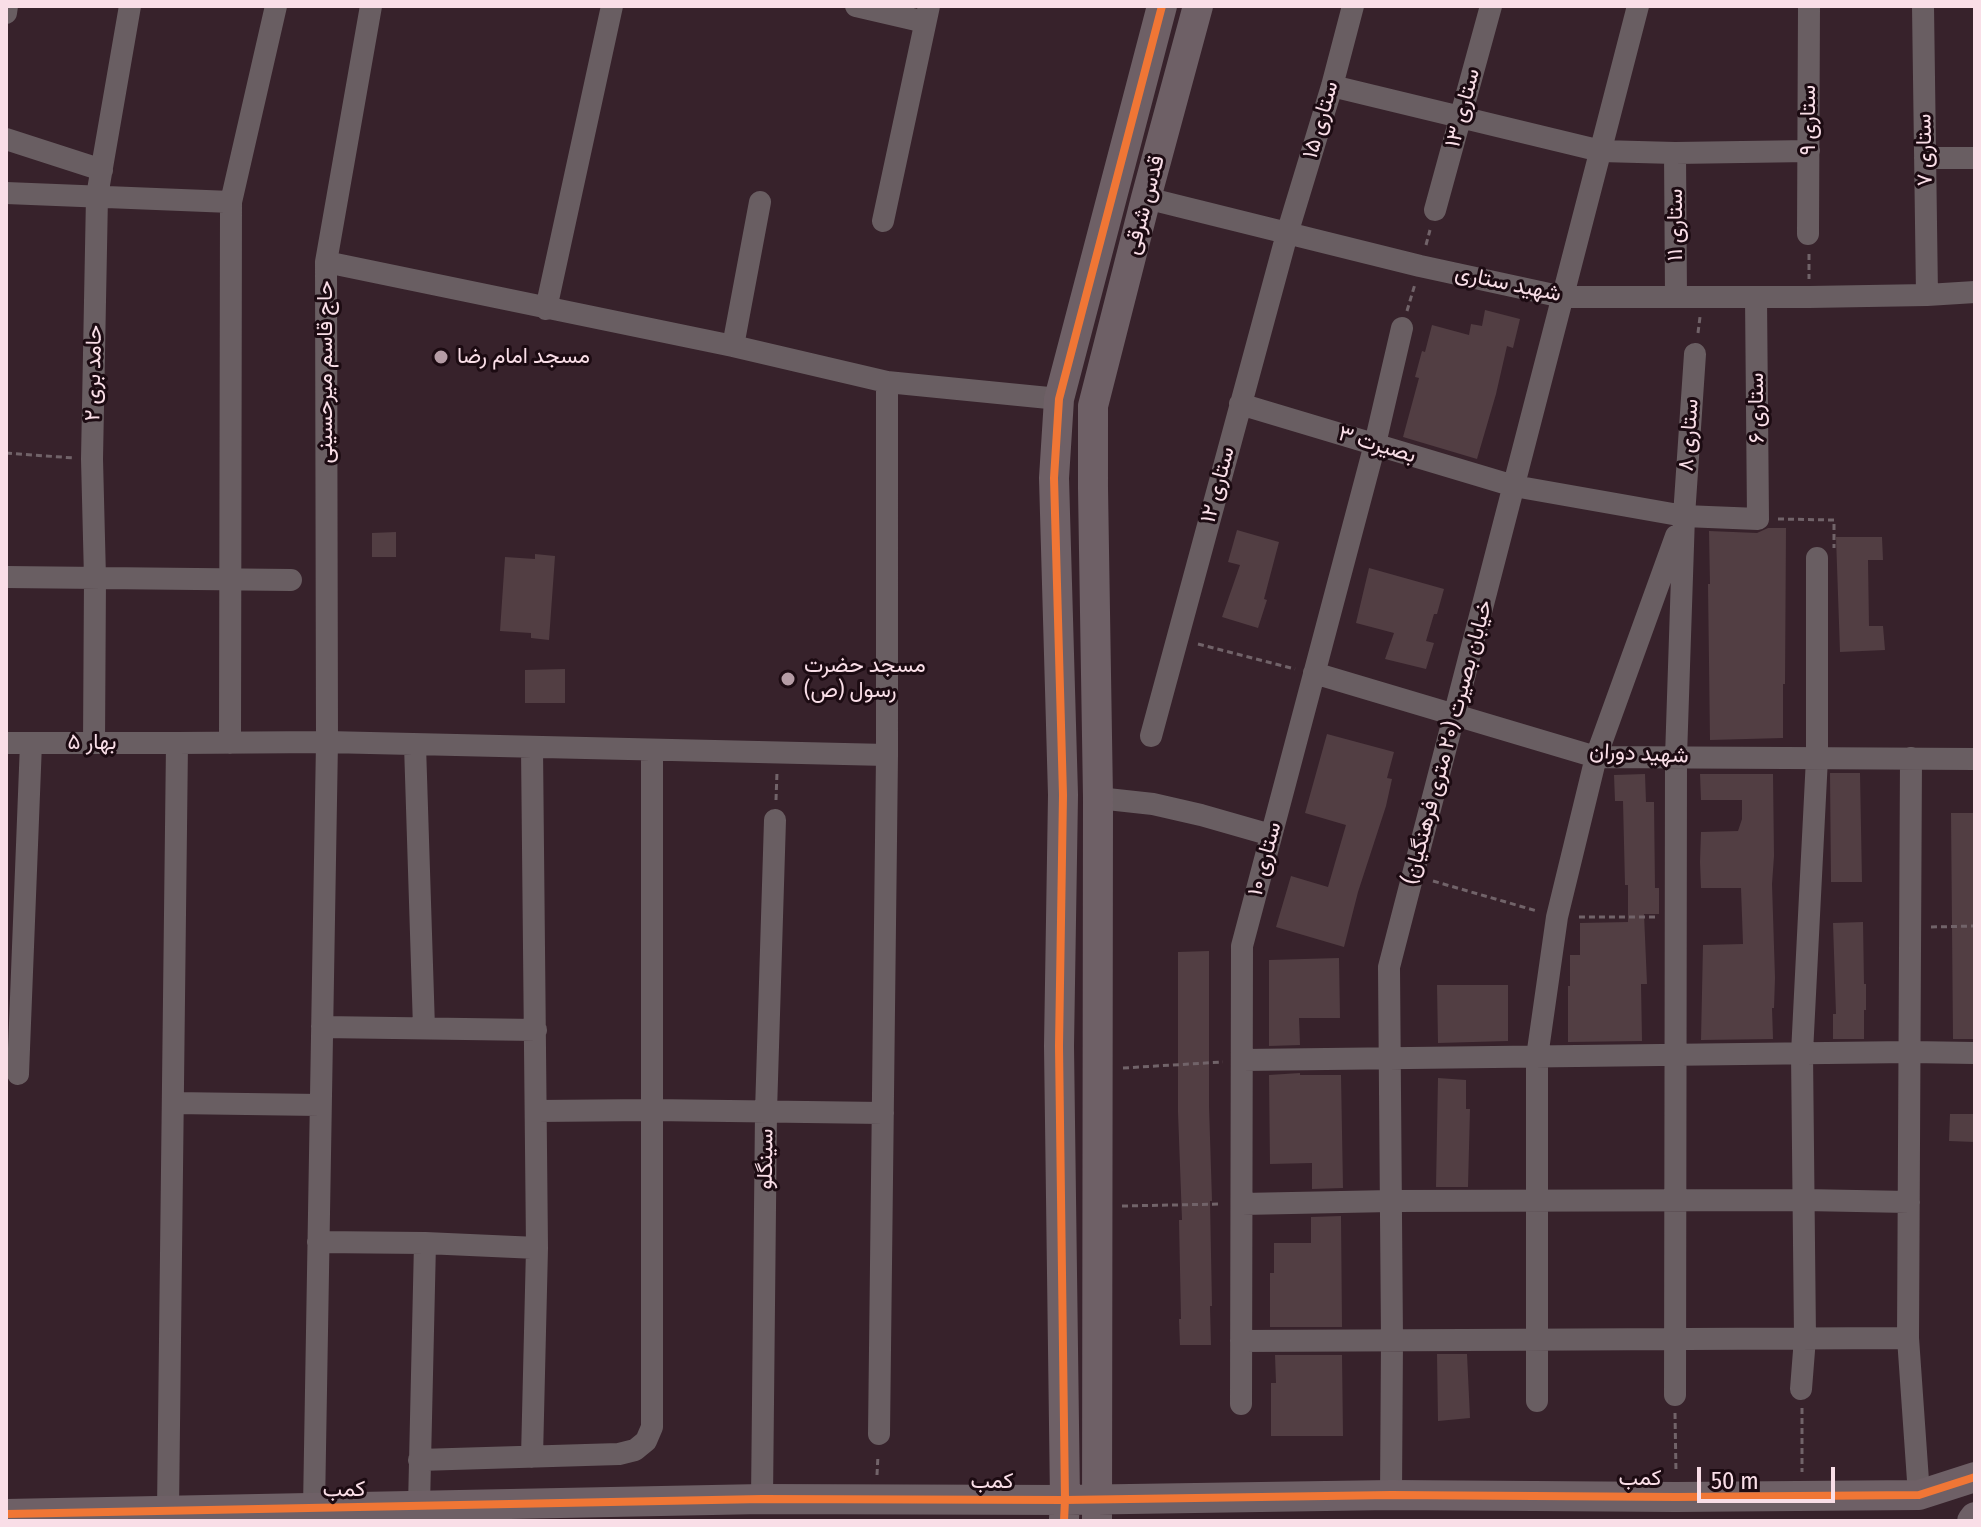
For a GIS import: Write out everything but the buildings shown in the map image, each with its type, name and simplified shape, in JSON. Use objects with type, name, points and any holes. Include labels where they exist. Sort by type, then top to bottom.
[{"type":"street","points":[[6,13],[7,6]]},
{"type":"street","name":"حامد بری ۲","points":[[94,743],[92,459],[97,196],[130,6]]},
{"type":"street","points":[[230,743],[231,202],[276,6]]},
{"type":"street","name":"حاج قاسم میرحسینی","points":[[314,1508],[327,742],[326,262],[371,6]]},
{"type":"street","points":[[546,309],[612,6]]},
{"type":"street","points":[[856,6],[927,14],[883,221]]},
{"type":"street","points":[[1064,1511],[1059,1046],[1063,795],[1054,478],[1059,399],[1162,6]]},
{"type":"street","name":"قدس شرقی","points":[[1097,1521],[1098,798],[1093,406],[1198,6]]},
{"type":"street","name":"ستاری ۱۵","points":[[1287,234],[1353,6]]},
{"type":"street","name":"ستاری ۱۳","points":[[1435,210],[1491,6]]},
{"type":"street","name":"خیابان بصیرت (۲۰ متری فرهنگیان)","points":[[1391,1495],[1389,967],[1638,6]]},
{"type":"street","name":"ستاری ۹","points":[[1808,234],[1809,6]]},
{"type":"street","name":"ستاری ۷","points":[[1923,6],[1927,295]]},
{"type":"street","points":[[1332,86],[1601,151],[1809,151]]},
{"type":"street","points":[[1137,103],[1169,114]]},
{"type":"street","points":[[6,139],[102,170]]},
{"type":"street","name":"ستاری ۱۱","points":[[1675,153],[1676,297]]},
{"type":"street","points":[[1925,158],[1975,158]]},
{"type":"street","points":[[6,193],[231,202]]},
{"type":"street","name":"شهید ستاری","points":[[1146,198],[1287,234],[1563,297],[1809,297],[1975,292]]},
{"type":"street","points":[[733,346],[760,202]]},
{"type":"street","name":"ستاری ۱۲","points":[[1151,736],[1287,234]]},
{"type":"street","points":[[326,262],[733,346],[887,382],[1059,399],[1093,406]]},
{"type":"street","name":"ستاری ۶","points":[[1756,297],[1758,519]]},
{"type":"street","name":"ستاری ۱۰","points":[[1241,1404],[1242,946],[1375,444],[1402,328]]},
{"type":"street","name":"ستاری ۸","points":[[1684,516],[1695,354]]},
{"type":"street","points":[[879,1434],[887,755],[887,382]]},
{"type":"street","name":"بصیرت ۳","points":[[1240,404],[1514,486],[1684,516],[1758,519]]},
{"type":"street","points":[[1537,1401],[1537,1057],[1557,917],[1596,757],[1684,516]]},
{"type":"street","points":[[1675,1395],[1676,757],[1684,516]]},
{"type":"street","points":[[1801,1389],[1805,1338],[1802,1053],[1817,758],[1817,558]]},
{"type":"street","points":[[6,577],[291,580]]},
{"type":"street","name":"شهید دوران","points":[[1314,673],[1596,757],[1975,759]]},
{"type":"street","name":"بهار ۵","points":[[6,743],[327,742],[887,755]]},
{"type":"street","points":[[18,1074],[31,743]]},
{"type":"street","points":[[168,1511],[177,743]]},
{"type":"street","points":[[415,745],[424,1028]]},
{"type":"street","points":[[532,748],[537,1111],[532,1457]]},
{"type":"street","points":[[419,1460],[619,1454],[635,1450],[646,1441],[652,1427],[652,750]]},
{"type":"street","points":[[1911,758],[1908,1338],[1919,1495]]},
{"type":"street","points":[[1098,798],[1153,804],[1271,835]]},
{"type":"street","name":"سینگلو","points":[[762,1499],[766,1112],[775,820]]},
{"type":"street","points":[[322,1027],[536,1030]]},
{"type":"street","points":[[1243,1060],[1975,1053]]},
{"type":"street","points":[[173,1103],[320,1105]]},
{"type":"street","points":[[537,1111],[883,1113]]},
{"type":"street","points":[[1242,1204],[1537,1200],[1909,1202]]},
{"type":"street","points":[[318,1242],[537,1248]]},
{"type":"street","points":[[419,1506],[425,1243]]},
{"type":"street","points":[[1241,1341],[1908,1338]]},
{"type":"street","name":"کمب","points":[[6,1514],[419,1506],[546,1513],[762,1499],[876,1499],[1064,1511],[1391,1495],[1663,1505],[1803,1496],[1919,1495],[1975,1477]]},
{"type":"path","points":[[1808,234],[1809,297]]},
{"type":"path","points":[[1695,354],[1702,297]]},
{"type":"path","points":[[6,453],[92,459]]},
{"type":"path","points":[[1758,519],[1834,520],[1834,557],[1817,558]]},
{"type":"path","points":[[1176,638],[1314,673]]},
{"type":"path","points":[[775,820],[778,752]]},
{"type":"path","points":[[1413,875],[1557,917],[1676,917]]},
{"type":"path","points":[[1910,927],[1975,926]]},
{"type":"path","points":[[1098,1069],[1243,1060]]},
{"type":"path","points":[[1097,1207],[1242,1204]]},
{"type":"path","points":[[1801,1389],[1803,1496]]},
{"type":"path","points":[[1663,1505],[1675,1395]]},
{"type":"path","points":[[876,1499],[879,1434]]},
{"type":"cycle path","points":[[1064,1521],[1059,1046],[1063,795],[1054,478],[1059,399],[1162,6]]},
{"type":"cycle path","points":[[6,1514],[762,1499],[1919,1495],[1975,1477]]},
{"type":"place","name":"مسجد امام رضا","points":[[441,357]]},
{"type":"place","name":"مسجد حضرت رسول (ص)","points":[[788,679]]}]
